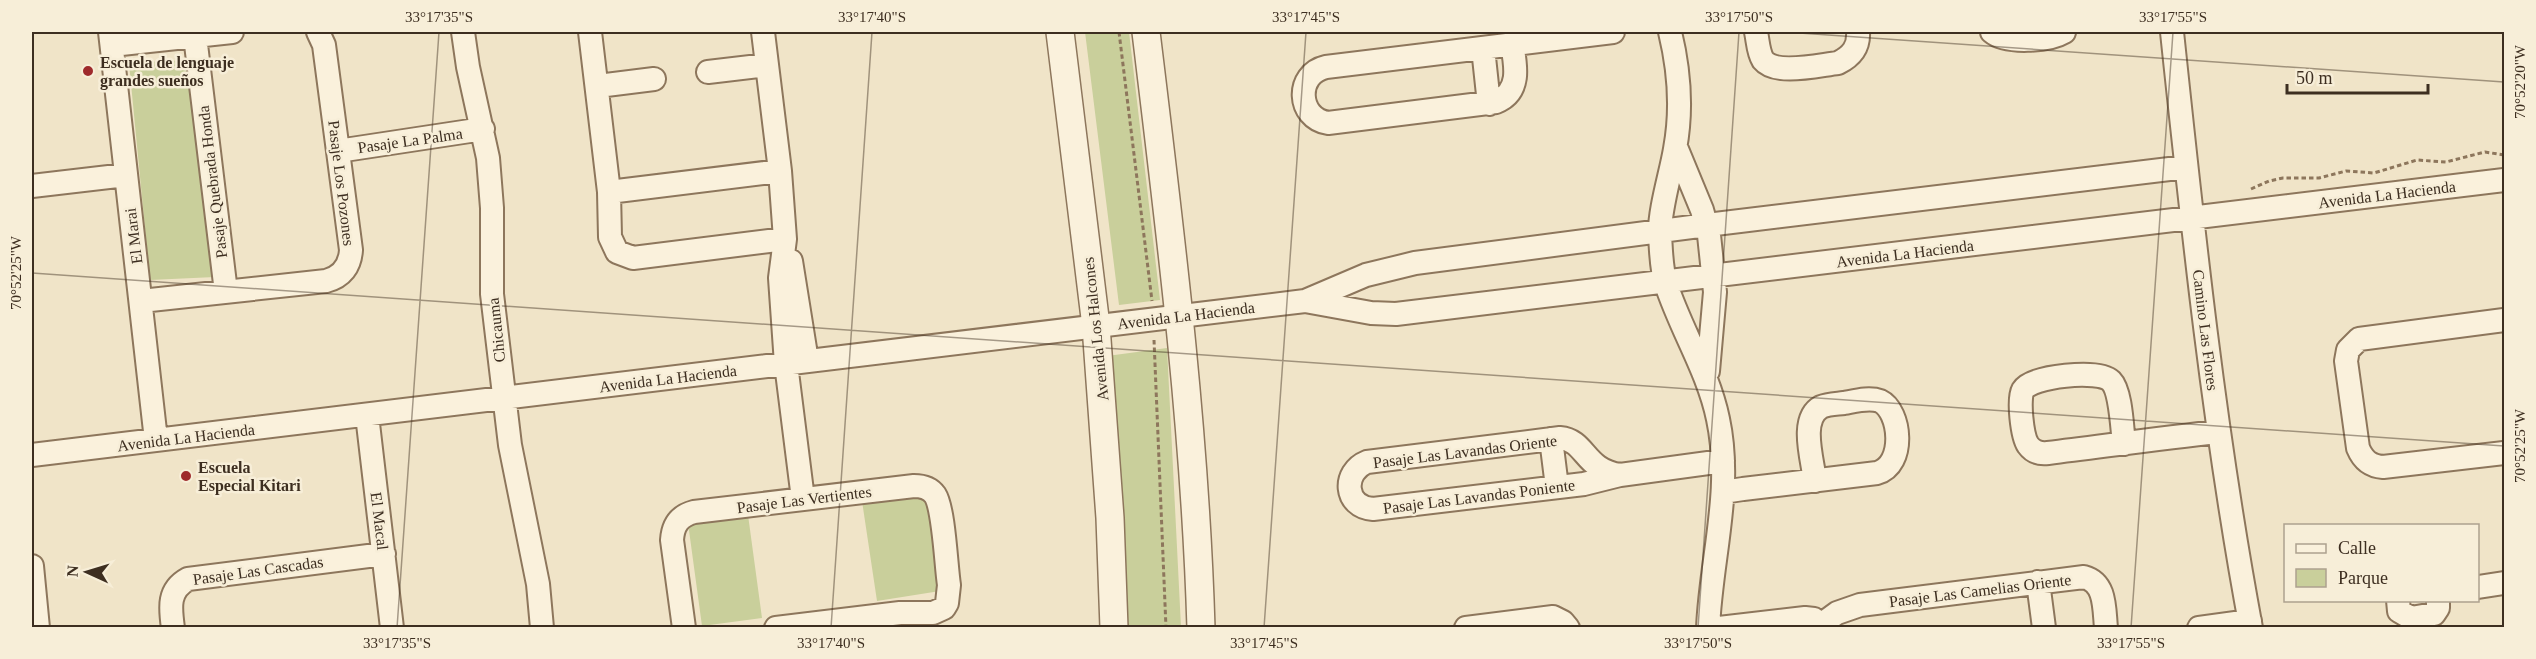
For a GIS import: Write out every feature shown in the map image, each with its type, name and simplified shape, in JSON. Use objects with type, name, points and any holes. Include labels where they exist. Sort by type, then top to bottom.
[{"type":"street","points":[[111,38],[195,36],[232,32]]},
{"type":"street","name":"Pasaje Los Pozones","points":[[141,302],[326,281],[344,271],[351,250],[324,45],[318,32]]},
{"type":"street","name":"Chicauma","points":[[463,32],[468,67],[483,129],[491,186],[492,294],[504,398],[514,472],[538,584],[542,627]]},
{"type":"street","points":[[590,32],[609,192],[611,242],[617,252],[627,258],[785,239]]},
{"type":"street","points":[[763,32],[780,171],[785,239],[795,279],[796,362],[803,499]]},
{"type":"street","name":"Avenida Los Halcones","points":[[1060,32],[1096,326],[1110,518],[1114,627]]},
{"type":"street","points":[[1146,32],[1181,315],[1193,473],[1201,627]]},
{"type":"street","points":[[1512,44],[1515,84],[1502,100],[1489,104],[1328,123],[1311,116],[1304,100],[1306,82],[1320,68],[1512,44],[1613,32]]},
{"type":"street","points":[[1670,32],[1678,84],[1676,145],[1678,178],[1659,232],[1666,282],[1708,380],[1719,422],[1723,461],[1723,492],[1712,568],[1708,627]]},
{"type":"street","points":[[1756,32],[1763,59],[1769,65],[1781,69],[1838,63],[1846,59],[1856,48],[1858,32]]},
{"type":"street","points":[[1992,32],[1998,37],[2009,40],[2053,36],[2064,32]]},
{"type":"street","name":"Camino Las Flores","points":[[2172,32],[2218,432],[2251,624]]},
{"type":"street","name":"Pasaje Quebrada Honda","points":[[195,36],[226,292]]},
{"type":"street","name":"El Marai","points":[[111,38],[156,440]]},
{"type":"street","points":[[1483,48],[1489,104]]},
{"type":"street","points":[[708,72],[767,65]]},
{"type":"street","points":[[598,86],[654,79]]},
{"type":"street","name":"Pasaje La Palma","points":[[338,151],[483,129]]},
{"type":"street","name":"Avenida La Hacienda","points":[[1305,301],[1352,280],[1397,267],[1707,225],[2186,167]]},
{"type":"street","points":[[609,192],[780,171]]},
{"type":"street","points":[[32,186],[126,175]]},
{"type":"street","points":[[1678,178],[1707,225],[1714,276],[1708,348],[1708,380]]},
{"type":"street","name":"Avenida La Hacienda","points":[[32,455],[1305,301],[1396,314],[2505,180]]},
{"type":"street","points":[[2505,320],[2359,339],[2348,350],[2346,361],[2358,448],[2361,456],[2371,465],[2383,467],[2505,453]]},
{"type":"street","points":[[2124,444],[2115,387],[2103,375],[2092,374],[2038,380],[2028,384],[2022,392],[2020,402],[2026,440],[2037,452],[2048,453],[2124,444],[2218,432]]},
{"type":"street","points":[[1723,492],[1815,481],[1877,473],[1888,468],[1898,452],[1889,408],[1872,399],[1831,404],[1818,409],[1809,425],[1815,481]]},
{"type":"street","name":"El Macal","points":[[366,415],[392,627]]},
{"type":"street","points":[[1551,439],[1557,487]]},
{"type":"street","name":"Pasaje Las Lavandas Oriente","points":[[1348,489],[1356,467],[1367,462],[1551,439],[1572,441],[1588,474],[1605,471],[1620,475],[1723,461]]},
{"type":"street","name":"Pasaje Las Lavandas Poniente","points":[[1348,489],[1357,504],[1373,509],[1557,487],[1588,474]]},
{"type":"street","name":"Pasaje Las Vertientes","points":[[684,627],[672,540],[677,521],[682,517],[694,512],[914,486],[926,487],[931,491],[939,507],[949,585],[947,603],[944,608],[933,613],[900,613],[809,625]]},
{"type":"street","name":"Pasaje Las Cascadas","points":[[173,627],[170,601],[172,594],[182,582],[188,579],[384,554]]},
{"type":"street","points":[[32,566],[38,627]]},
{"type":"street","name":"Pasaje Las Camelias Oriente","points":[[1823,626],[1837,613],[1860,605],[2084,577],[2095,582],[2102,591],[2106,627]]},
{"type":"street","points":[[2038,582],[2044,627]]},
{"type":"street","points":[[2479,586],[2505,584]]},
{"type":"street","points":[[2398,602],[2401,614],[2411,618],[2434,614],[2438,608],[2438,602]]},
{"type":"street","points":[[1466,627],[1552,617],[1568,627]]},
{"type":"street","points":[[1719,627],[1795,618],[1814,619],[1823,626]]},
{"type":"street","points":[[2199,627],[2251,624]]},
{"type":"street","points":[[776,627],[809,625]]},
{"type":"path","points":[[2244,191],[2283,178],[2319,178],[2346,171],[2374,173],[2417,160],[2446,162],[2485,152],[2505,155]]},
{"type":"green space","points":[[1085,32],[1129,32],[1160,300],[1119,305]]},
{"type":"green space","points":[[189,60],[215,277],[150,280],[129,63]]},
{"type":"green space","points":[[1167,348],[1181,627],[1124,627],[1107,356]]},
{"type":"green space","points":[[926,491],[940,591],[877,601],[862,501]]},
{"type":"green space","points":[[748,515],[762,618],[702,626],[688,523]]},
{"type":"place","name":"Escuela de lenguaje grandes sueños","points":[[88,71]]},
{"type":"place","name":"Escuela Especial Kitari","points":[[186,476]]}]
